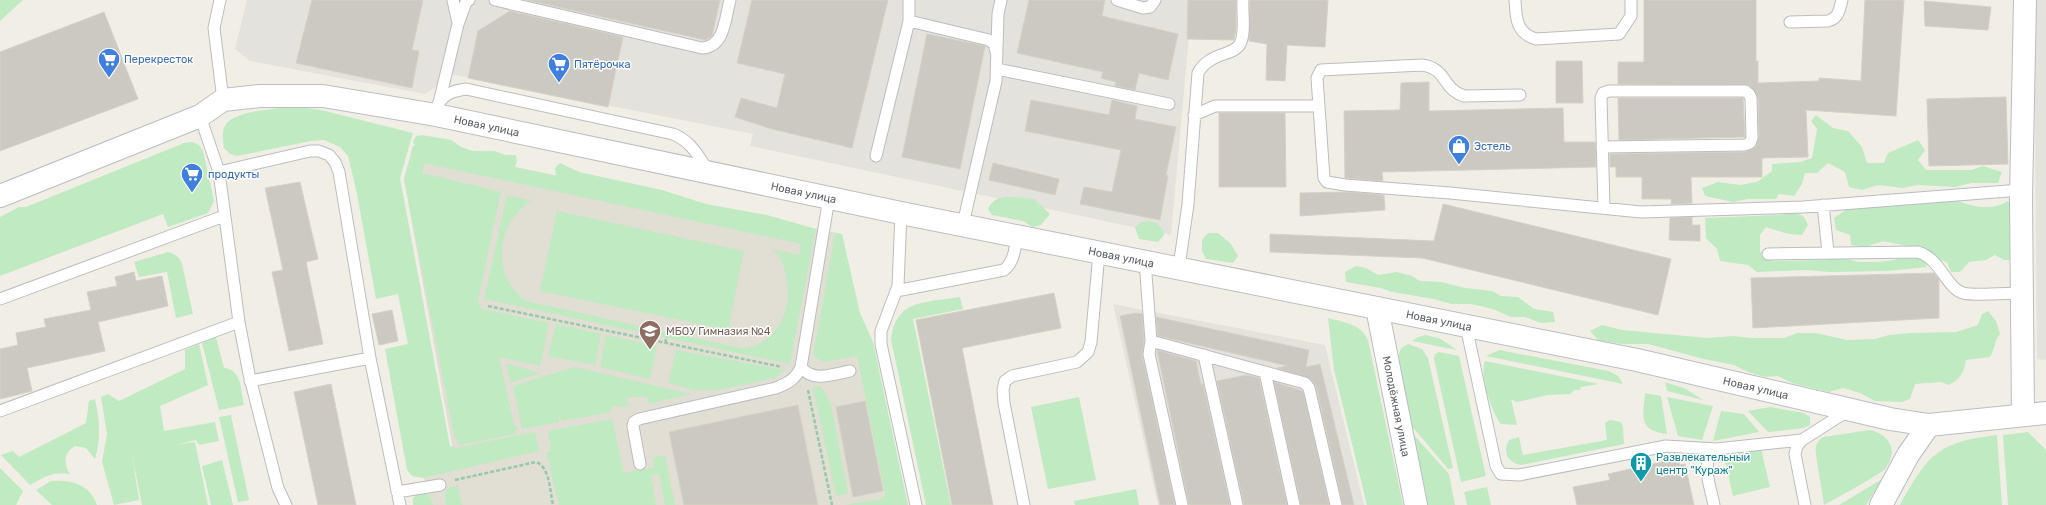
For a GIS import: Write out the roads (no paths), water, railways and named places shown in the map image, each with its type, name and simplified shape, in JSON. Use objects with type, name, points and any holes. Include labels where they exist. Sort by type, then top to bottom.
[{"type":"street","points":[[2023,416],[2021,190],[2025,0]]},
{"type":"street","name":"Новая улица","points":[[0,196],[200,116],[223,100],[260,96],[323,96],[437,110],[710,173],[964,224],[1099,253],[1179,267],[1637,360],[1849,410],[1929,425],[2046,413]]},
{"type":"street","name":"Молодёжная улица","points":[[1377,308],[1416,505]]},
{"type":"street","points":[[1881,505],[1908,455],[1929,425]]},
{"type":"lane","points":[[220,0],[214,28],[223,100]]},
{"type":"lane","points":[[453,0],[458,24]]},
{"type":"lane","points":[[437,110],[458,24],[466,2],[469,0]]},
{"type":"lane","points":[[495,0],[702,48],[715,45],[721,38],[730,0]]},
{"type":"lane","points":[[876,156],[909,21],[909,0]]},
{"type":"lane","points":[[964,224],[997,69],[998,14],[1001,0]]},
{"type":"lane","points":[[1117,0],[1143,8],[1150,7],[1154,4],[1155,0]]},
{"type":"lane","points":[[1179,267],[1188,204],[1196,84],[1201,67],[1210,59],[1234,50],[1240,45],[1242,36],[1243,0]]},
{"type":"lane","points":[[1516,0],[1518,23],[1521,31],[1536,39],[1619,34],[1631,16],[1631,0]]},
{"type":"lane","points":[[1790,22],[1828,21],[1834,19],[1838,15],[1842,0]]},
{"type":"lane","points":[[909,21],[989,40],[994,44],[997,55]]},
{"type":"lane","points":[[1520,95],[1464,96],[1457,94],[1448,87],[1438,70],[1431,66],[1326,68],[1321,70],[1317,78],[1324,178],[1327,182],[1345,185],[1450,193],[1641,212],[1823,205],[2021,190]]},
{"type":"lane","points":[[997,69],[1169,104]]},
{"type":"lane","points":[[437,110],[444,97],[450,93],[466,89],[673,134],[683,138],[689,143],[710,173]]},
{"type":"lane","points":[[1602,147],[1745,145],[1750,143],[1752,138],[1751,98],[1745,91],[1609,91],[1603,93],[1601,98],[1602,147],[1604,208]]},
{"type":"lane","points":[[1194,115],[1215,106],[1319,106]]},
{"type":"lane","points":[[200,116],[219,172],[239,322],[250,380],[278,488],[286,505]]},
{"type":"lane","points":[[219,172],[310,151],[320,151],[329,155],[335,162],[343,191],[370,358],[400,505]]},
{"type":"lane","points":[[640,464],[633,432],[634,422],[776,388],[790,382],[797,376],[802,367],[829,198]]},
{"type":"lane","points":[[1823,205],[1828,252]]},
{"type":"lane","points":[[901,212],[899,265],[896,291],[881,331],[881,344],[916,505]]},
{"type":"lane","points":[[0,299],[224,216]]},
{"type":"lane","points":[[896,291],[1004,270],[1010,265],[1013,257],[1017,235]]},
{"type":"lane","points":[[1768,254],[1918,252],[1932,258],[1953,285],[1963,294],[2022,293]]},
{"type":"lane","points":[[1024,505],[1004,403],[1003,390],[1005,381],[1012,376],[1076,362],[1088,352],[1091,342],[1099,253]]},
{"type":"lane","points":[[1145,261],[1151,341],[1149,354],[1182,505]]},
{"type":"lane","points":[[0,411],[239,322]]},
{"type":"lane","points":[[1466,326],[1496,466],[1501,474],[1519,475],[1666,446],[1716,449],[1802,440]]},
{"type":"lane","points":[[1151,341],[1305,383],[1309,388],[1336,505]]},
{"type":"lane","points":[[1204,355],[1237,505]]},
{"type":"lane","points":[[250,380],[370,358]]},
{"type":"lane","points":[[802,367],[807,374],[819,377],[850,371]]},
{"type":"lane","points":[[1265,372],[1294,505]]},
{"type":"lane","points":[[1804,505],[1795,454],[1797,446],[1802,440],[1849,410]]},
{"type":"lane","points":[[1714,505],[1707,464],[1711,453],[1716,449]]},
{"type":"lane","points":[[397,492],[440,485]]},
{"type":"lane","points":[[275,505],[278,488]]},
{"type":"place","name":"Перекресток","points":[[109,78]]},
{"type":"place","name":"Пятёрочка","points":[[559,84]]},
{"type":"place","name":"Эстель","points":[[1459,166]]},
{"type":"place","name":"продукты","points":[[192,194]]},
{"type":"place","name":"МБОУ Гимназия №4","points":[[650,350]]},
{"type":"place","name":"Развлекательный центр \"Кураж\"","points":[[1641,482]]}]
